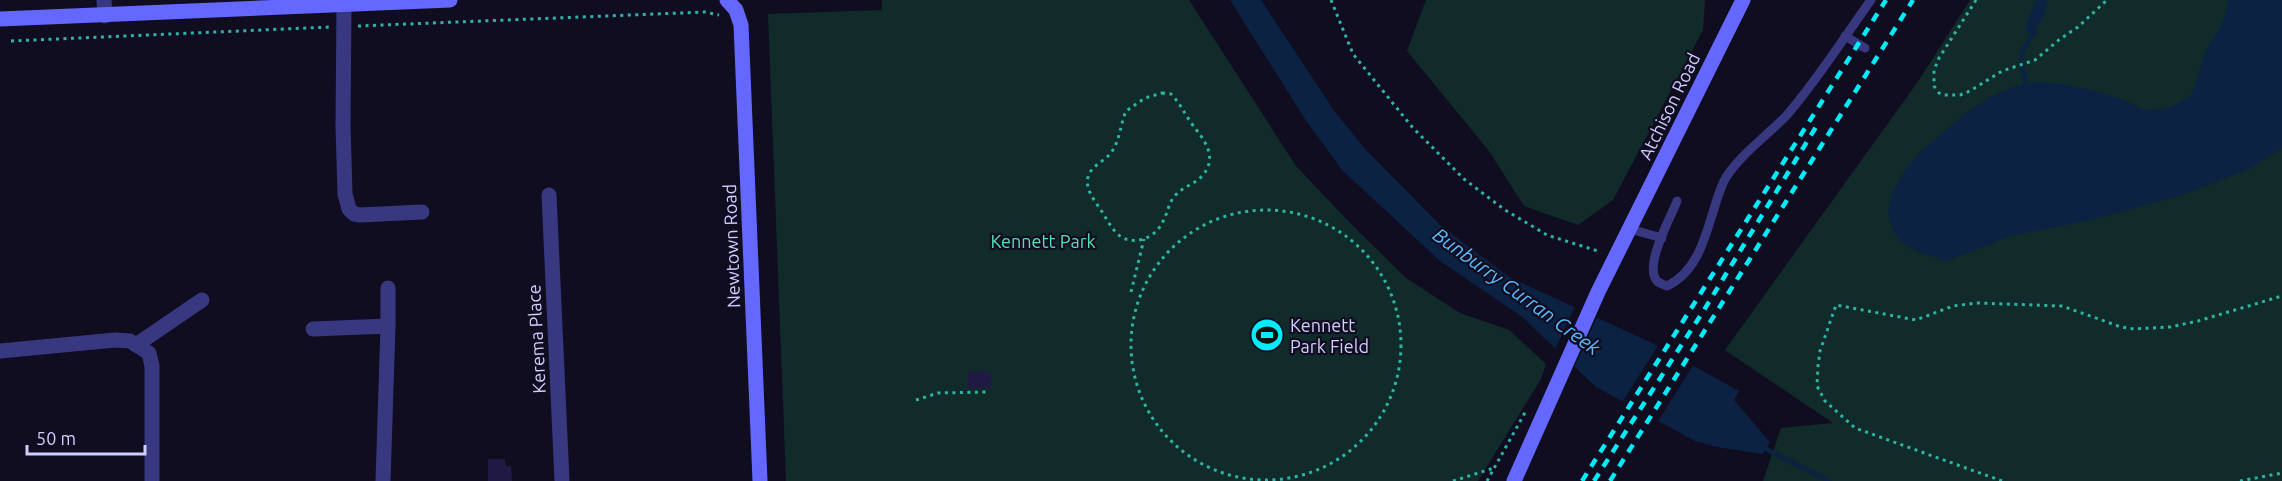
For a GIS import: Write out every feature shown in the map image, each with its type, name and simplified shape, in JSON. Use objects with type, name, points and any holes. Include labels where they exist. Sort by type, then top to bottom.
[{"type":"street","points":[[104,0],[105,16]]},
{"type":"street","points":[[0,19],[450,0]]},
{"type":"street","name":"Atchison Road","points":[[1514,481],[1598,292],[1743,0]]},
{"type":"street","points":[[344,4],[343,160],[345,200],[348,209],[354,214],[422,212]]},
{"type":"street","name":"Newtown Road","points":[[728,5],[741,25],[760,481]]},
{"type":"street","name":"Kerema Place","points":[[549,195],[562,481]]},
{"type":"street","points":[[383,481],[388,288]]},
{"type":"street","points":[[136,345],[202,300]]},
{"type":"street","points":[[313,329],[388,326]]},
{"type":"street","points":[[0,351],[115,340],[130,341],[149,353],[152,366],[152,481]]},
{"type":"lane","points":[[1677,201],[1653,259],[1653,274],[1658,282],[1666,286],[1676,281],[1688,270],[1709,227],[1716,199],[1726,178],[1814,82],[1871,0]]},
{"type":"lane","points":[[1845,36],[1866,48]]},
{"type":"lane","points":[[1630,229],[1662,238]]},
{"type":"path","points":[[1331,0],[1353,54],[1413,128],[1464,179],[1505,210],[1546,235],[1603,253]]},
{"type":"path","points":[[1976,0],[1939,58],[1934,70],[1935,86],[1939,93],[1944,95],[1960,95],[1981,85],[2002,70],[2036,60],[2096,12],[2107,0]]},
{"type":"path","points":[[11,41],[714,12],[728,5]]},
{"type":"path","points":[[1162,93],[1171,94],[1208,145],[1210,159],[1207,170],[1174,196],[1155,234],[1144,239],[1130,241],[1118,235],[1092,197],[1087,185],[1088,174],[1111,153],[1118,140],[1126,111],[1145,98],[1162,93]]},
{"type":"path","points":[[1263,209],[1297,213],[1324,223],[1349,239],[1371,260],[1388,286],[1398,317],[1402,351],[1398,380],[1384,413],[1364,440],[1332,464],[1302,476],[1272,481],[1240,479],[1206,467],[1178,447],[1155,423],[1142,399],[1132,365],[1130,334],[1137,298],[1153,269],[1170,246],[1200,225],[1225,215],[1263,209]]},
{"type":"path","points":[[1131,292],[1144,239]]},
{"type":"path","points":[[2002,481],[1856,428],[1825,401],[1817,386],[1818,366],[1820,351],[1836,306],[1916,320],[1953,306],[1977,303],[2062,306],[2121,327],[2150,328],[2198,321],[2282,297]]},
{"type":"path","points":[[916,400],[938,393],[988,392]]},
{"type":"path","points":[[1487,481],[1528,408]]},
{"type":"path","points":[[1453,481],[1496,467]]},
{"type":"path","points":[[2240,481],[2282,473]]},
{"type":"green space","name":"Kennett Park","points":[[882,0],[1189,0],[1296,166],[1349,222],[1406,278],[1460,313],[1509,330],[1546,364],[1541,379],[1478,481],[786,481],[768,14],[882,10]]},
{"type":"green space","points":[[1426,0],[1705,0],[1703,30],[1613,200],[1578,225],[1524,206],[1489,151],[1407,51]]},
{"type":"green space","points":[[1970,0],[2282,0],[2282,481],[1763,481],[1781,428],[1833,423],[1725,350],[1919,80]]},
{"type":"water","points":[[1230,0],[1261,0],[1335,112],[1367,151],[1440,225],[1509,277],[1650,342],[1739,391],[1734,400],[1770,442],[1763,454],[1695,441],[1596,387],[1521,316],[1440,261],[1342,170],[1305,119]]},
{"type":"water","points":[[2036,0],[2048,0],[2044,16],[2035,31],[2026,33],[2026,25]]},
{"type":"water","points":[[2228,0],[2282,0],[2282,148],[2249,169],[2182,195],[2095,219],[2011,236],[1946,261],[1910,248],[1897,236],[1892,228],[1889,209],[1890,200],[1898,181],[1917,156],[1982,102],[2025,84],[2047,83],[2088,89],[2148,110],[2176,104],[2191,96],[2206,51],[2223,21]]},
{"type":"pier","points":[[1576,304],[1598,315],[1573,370],[1554,352]]},
{"type":"pier","points":[[1659,344],[1694,364],[1657,423],[1621,404]]},
{"type":"building","points":[[968,372],[990,372],[991,388],[968,388]]},
{"type":"building","points":[[488,459],[505,459],[506,466],[511,466],[512,481],[488,481]]},
{"type":"waterway","points":[[2026,84],[2022,67],[2023,50],[2035,31]]},
{"type":"waterway","name":"Bunburry Curran Creek","points":[[1762,447],[1829,481]]},
{"type":"railway","points":[[1582,481],[1886,0]]},
{"type":"railway","points":[[1610,481],[1913,0]]},
{"type":"railway","points":[[1594,481],[1704,310],[1819,122]]},
{"type":"place","name":"Kennett Park Field","points":[[1267,335]]}]
